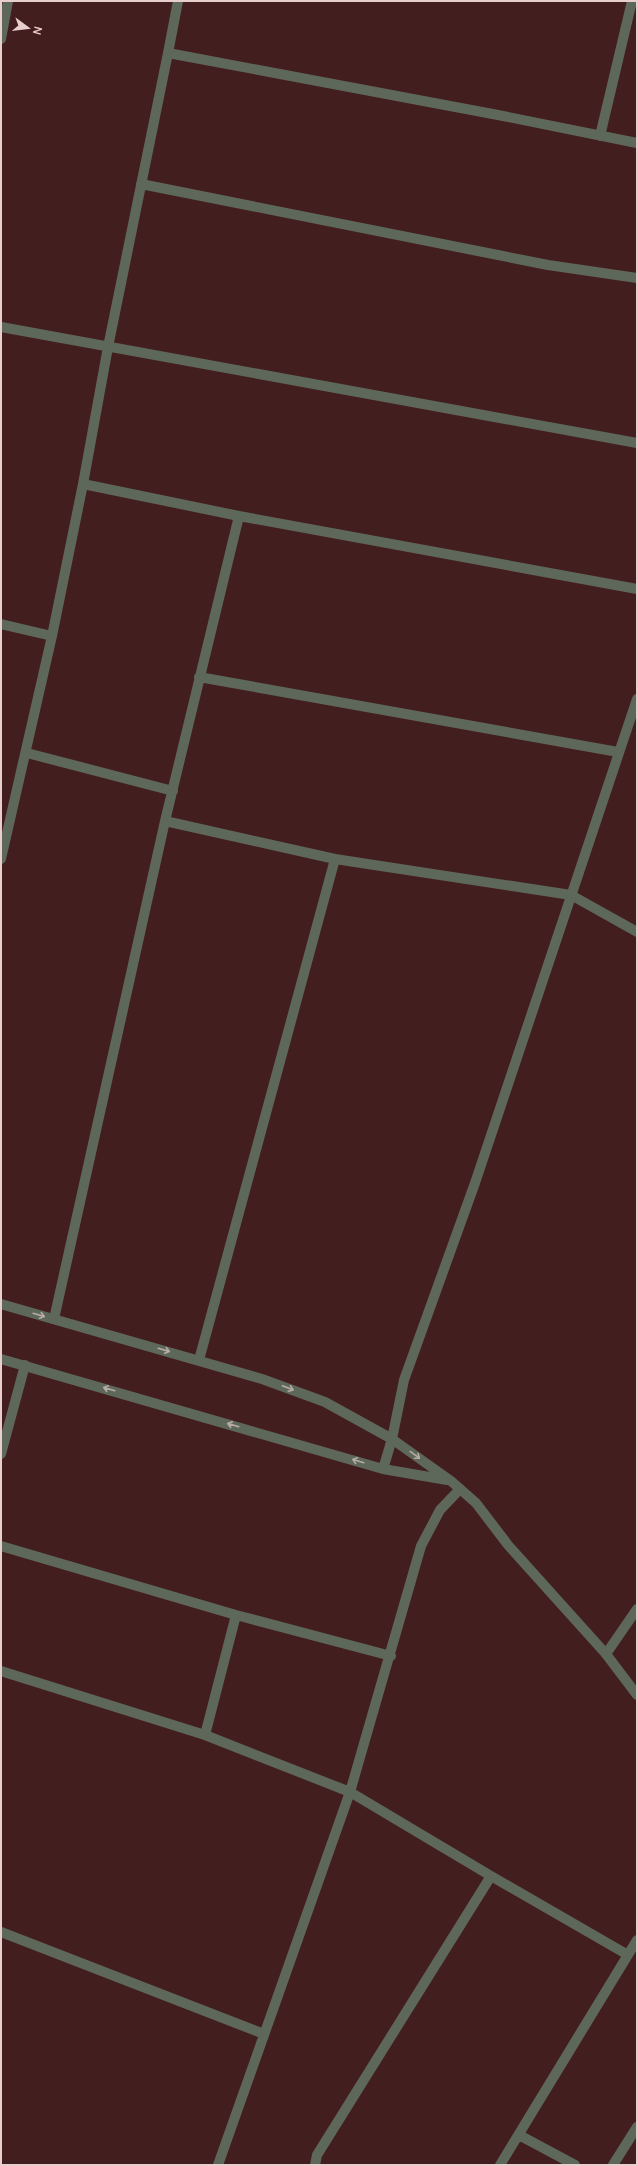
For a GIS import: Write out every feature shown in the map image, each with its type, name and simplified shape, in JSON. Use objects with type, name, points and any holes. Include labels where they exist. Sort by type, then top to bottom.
[{"type":"street","points":[[1,39],[8,1]]},
{"type":"street","points":[[1,859],[27,753],[52,636],[83,484],[108,346],[178,1]]},
{"type":"street","points":[[600,136],[632,1]]},
{"type":"street","points":[[168,53],[498,115],[637,144]]},
{"type":"street","points":[[141,184],[540,263],[637,278]]},
{"type":"street","points":[[1,327],[637,443]]},
{"type":"street","points":[[83,484],[239,516],[637,590]]},
{"type":"street","points":[[54,1319],[165,821],[239,516]]},
{"type":"street","points":[[1,624],[52,636]]},
{"type":"street","points":[[199,677],[618,752]]},
{"type":"street","points":[[383,1469],[392,1438],[404,1380],[472,1190],[637,699]]},
{"type":"street","points":[[27,753],[172,791]]},
{"type":"street","points":[[165,821],[335,859],[571,895],[637,932]]},
{"type":"street","points":[[199,1360],[335,859]]},
{"type":"street","points":[[1,1304],[262,1378],[325,1402],[392,1438],[451,1481],[476,1503],[508,1545],[606,1654],[637,1695]]},
{"type":"street","points":[[1,1358],[383,1469],[451,1481]]},
{"type":"street","points":[[1,1454],[25,1366]]},
{"type":"street","points":[[218,2165],[350,1792],[390,1656],[420,1546],[440,1510],[460,1489]]},
{"type":"street","points":[[1,1546],[236,1614],[390,1656]]},
{"type":"street","points":[[606,1654],[637,1609]]},
{"type":"street","points":[[205,1734],[236,1614]]},
{"type":"street","points":[[1,1671],[205,1734],[350,1792],[628,1955]]},
{"type":"street","points":[[315,2165],[317,2155],[491,1876]]},
{"type":"street","points":[[1,1932],[264,2034]]},
{"type":"street","points":[[500,2165],[637,1940]]},
{"type":"street","points":[[613,2165],[637,2127]]},
{"type":"street","points":[[519,2135],[575,2165]]}]
